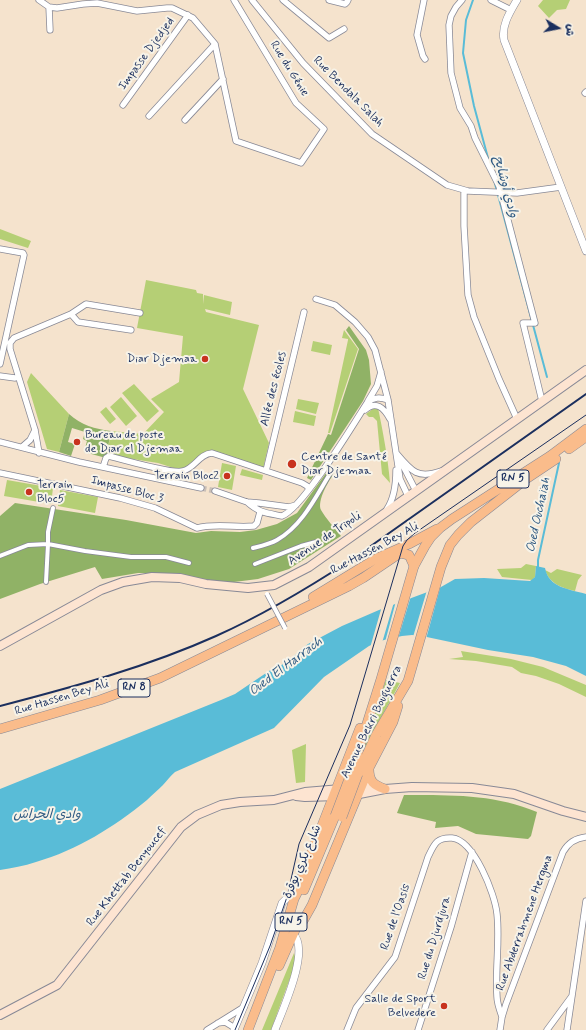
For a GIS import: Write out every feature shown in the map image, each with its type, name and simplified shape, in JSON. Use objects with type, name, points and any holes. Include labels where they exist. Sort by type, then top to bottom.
[{"type":"main road","name":"Avenue de Tripoli","points":[[0,646],[101,590],[123,582],[146,577],[180,578],[206,584],[248,588],[274,585],[308,567],[586,370]]},
{"type":"main road","name":"RN 5","points":[[414,566],[425,546],[440,528],[471,506],[550,456],[586,430]]},
{"type":"main road","name":"Avenue Bekri Bouguerra","points":[[355,773],[408,681],[441,567],[450,545],[471,522],[526,479],[586,437]]},
{"type":"main road","name":"Rue Hassen Bey Ali","points":[[261,628],[364,565],[440,528]]},
{"type":"main road","name":"Rue Hassen Bey Ali","points":[[0,729],[100,700],[160,678],[261,628],[273,624],[363,578],[400,553],[405,553],[408,555],[414,566]]},
{"type":"main road","name":"Avenue Bekri Bouguerra","points":[[283,948],[295,936],[297,924],[355,773],[414,566]]},
{"type":"main road","points":[[283,948],[294,899],[302,883],[302,877],[369,704],[382,679]]},
{"type":"main road","points":[[297,924],[303,921],[312,905],[369,768],[393,722],[401,694]]},
{"type":"main road","points":[[369,768],[371,781],[385,789]]},
{"type":"main road","points":[[336,791],[343,793],[355,793],[360,790],[419,787],[472,788],[514,794],[563,811],[586,817]]},
{"type":"main road","name":"Rue Khettab Benyoucef","points":[[0,1015],[57,985],[181,827],[188,821],[221,805],[240,802],[274,800],[312,791],[336,791]]},
{"type":"main road","name":"شارع بكري بوقرة","points":[[248,1030],[339,816]]},
{"type":"main road","name":"شارع بكري بوقرة","points":[[253,1030],[283,948]]},
{"type":"street","points":[[39,0],[49,7],[64,8],[97,3],[137,11],[155,8],[172,8],[188,15],[201,26],[215,44],[223,78],[185,120]]},
{"type":"street","name":"Rue du Génie","points":[[223,78],[236,140],[301,163],[324,129],[296,103],[234,0]]},
{"type":"street","name":"Rue Bendala Salah","points":[[252,0],[303,63],[372,134],[447,185],[464,190],[500,192],[561,188]]},
{"type":"street","points":[[283,0],[328,38],[344,29]]},
{"type":"street","points":[[330,0],[344,4],[348,0]]},
{"type":"street","points":[[424,0],[417,35],[425,59]]},
{"type":"street","points":[[462,0],[451,16],[449,25],[451,73],[460,108],[471,126],[475,138],[499,186],[535,323],[524,323],[542,401]]},
{"type":"street","points":[[491,0],[511,10]]},
{"type":"street","points":[[517,0],[511,10],[503,30],[504,40],[586,251]]},
{"type":"street","points":[[49,7],[50,30]]},
{"type":"street","name":"Impasse Djedjed","points":[[123,105],[188,15]]},
{"type":"street","points":[[149,116],[215,44]]},
{"type":"street","points":[[464,190],[464,226],[468,295],[477,324],[517,419]]},
{"type":"street","points":[[0,248],[23,253],[24,255],[0,364]]},
{"type":"street","points":[[316,298],[335,305],[355,322],[368,337],[376,350],[388,400],[400,479],[408,496]]},
{"type":"street","points":[[39,453],[35,430],[13,360],[10,343],[14,338],[71,314],[86,304],[140,313]]},
{"type":"street","name":"Allée des écoles","points":[[266,471],[304,312]]},
{"type":"street","points":[[71,314],[78,322],[131,330]]},
{"type":"street","points":[[2,358],[13,360]]},
{"type":"street","points":[[360,415],[377,386],[381,371]]},
{"type":"street","points":[[0,376],[18,377]]},
{"type":"street","points":[[248,502],[254,509],[260,512],[282,516],[291,511],[309,489],[372,399],[379,397],[388,400]]},
{"type":"street","points":[[360,415],[367,408],[372,405],[376,405],[384,410],[391,420]]},
{"type":"street","points":[[22,448],[30,440],[35,430]]},
{"type":"street","points":[[0,442],[39,453],[201,488]]},
{"type":"street","points":[[103,467],[106,458],[109,456],[182,472],[190,468],[205,455],[212,453],[302,483],[309,489]]},
{"type":"street","points":[[396,453],[409,469],[418,474],[431,474],[447,468]]},
{"type":"street","points":[[396,453],[416,491]]},
{"type":"street","points":[[384,514],[392,502],[394,492],[396,453]]},
{"type":"street","points":[[253,548],[276,541],[289,532],[309,510],[331,472]]},
{"type":"street","name":"Impasse Bloc 3","points":[[0,473],[120,498],[155,508],[197,528],[207,526],[254,526],[257,523],[260,512]]},
{"type":"street","points":[[215,491],[248,502],[289,507],[296,505]]},
{"type":"street","points":[[46,582],[48,532],[53,508]]},
{"type":"street","points":[[255,564],[300,546],[316,542]]},
{"type":"street","points":[[0,556],[28,545],[48,544],[131,557],[166,556],[189,563]]},
{"type":"street","points":[[267,594],[284,628]]},
{"type":"street","name":"Rue Abderrahmene Hergma","points":[[500,1030],[502,1017],[563,852],[565,848],[574,841],[579,838],[586,837]]},
{"type":"street","name":"Rue de l'Oasis","points":[[347,1030],[356,1008],[395,957],[428,857],[435,843],[444,839],[457,839],[465,843],[472,852]]},
{"type":"street","points":[[472,852],[489,885],[497,912],[496,998],[502,1017]]},
{"type":"street","name":"Rue du Djurdjura","points":[[418,1030],[451,927],[472,852]]},
{"type":"street","points":[[218,1023],[225,1022],[235,1029],[270,942],[282,903],[302,883]]},
{"type":"street","points":[[567,1030],[586,901]]},
{"type":"street","points":[[275,1030],[298,963],[299,954],[295,936]]},
{"type":"street","points":[[547,1030],[573,994]]},
{"type":"street","points":[[206,1030],[244,1007]]},
{"type":"green space","points":[[543,0],[570,0],[566,9],[557,10],[549,18],[538,6]]},
{"type":"green space","points":[[0,229],[31,241],[28,248],[0,239]]},
{"type":"green space","name":"Diar Djemaa","points":[[146,280],[196,290],[197,293],[203,294],[203,304],[204,295],[232,302],[230,315],[205,309],[206,312],[259,325],[243,389],[269,443],[263,469],[209,452],[183,471],[158,463],[107,455],[111,431],[143,434],[164,412],[151,399],[179,382],[183,336],[137,328]]},
{"type":"green space","points":[[349,326],[366,350],[369,360],[371,384],[363,401],[311,480],[307,478],[328,434],[331,435],[359,349],[346,330]]},
{"type":"green space","points":[[344,330],[358,349],[330,433],[328,433],[348,340],[342,338]]},
{"type":"green space","points":[[313,341],[332,345],[330,355],[311,351]]},
{"type":"green space","points":[[31,373],[69,414],[59,452],[47,449],[27,382]]},
{"type":"green space","points":[[134,384],[159,411],[147,422],[122,393]]},
{"type":"green space","points":[[121,397],[137,416],[126,426],[110,407]]},
{"type":"green space","points":[[298,399],[319,403],[316,414],[296,409]]},
{"type":"green space","points":[[106,407],[116,419],[110,424],[100,412]]},
{"type":"green space","points":[[374,408],[378,408],[390,483],[382,474],[377,421],[373,417],[369,417],[366,414]]},
{"type":"green space","points":[[295,411],[316,416],[314,426],[293,422]]},
{"type":"green space","points":[[69,414],[88,426],[111,431],[106,458],[84,452],[87,441],[83,439],[85,432],[72,428],[68,442],[75,444],[71,456],[59,452]]},
{"type":"green space","name":"Terrain Bloc2","points":[[222,463],[236,466],[232,490],[218,487]]},
{"type":"green space","points":[[242,469],[263,475],[262,480],[240,475]]},
{"type":"green space","points":[[329,469],[333,475],[328,482],[320,502],[320,506],[325,517],[341,536],[289,569],[258,579],[226,583],[167,573],[138,573],[102,579],[95,567],[40,584],[0,599],[0,516],[15,503],[126,520],[196,533],[211,531],[240,532],[256,530],[277,524],[297,513]]},
{"type":"green space","name":"Terrain Bloc5","points":[[7,480],[53,488],[51,504],[4,496]]},
{"type":"green space","points":[[60,490],[98,497],[95,513],[58,506]]},
{"type":"green space","points":[[526,564],[536,566],[535,577],[532,580],[502,577],[497,569],[521,568]]},
{"type":"green space","points":[[557,569],[582,575],[578,580],[575,591],[557,585],[550,579],[545,570],[551,573]]},
{"type":"green space","points":[[461,651],[511,659],[543,667],[586,685],[586,697],[559,684],[536,676],[521,673],[512,667],[476,661],[449,659],[463,657]]},
{"type":"green space","points":[[386,680],[400,683],[356,767]]},
{"type":"green space","points":[[306,744],[305,782],[296,783],[292,750]]},
{"type":"green space","points":[[404,795],[455,796],[488,799],[521,806],[537,812],[531,836],[528,839],[476,834],[458,826],[435,828],[436,822],[397,813]]},
{"type":"green space","points":[[294,953],[296,962],[271,1030],[262,1030]]},
{"type":"water","name":"وادي الحراش","points":[[536,566],[545,568],[547,575],[555,584],[586,594],[586,676],[566,666],[533,657],[488,650],[422,636],[402,636],[384,640],[369,646],[324,677],[274,728],[175,772],[147,800],[122,819],[94,837],[51,857],[27,865],[0,870],[0,789],[235,694],[272,669],[286,663],[308,644],[342,626],[379,610],[441,587],[455,579],[484,578],[530,581],[535,577]]},
{"type":"pier","points":[[441,585],[426,639],[413,637],[427,590]]},
{"type":"pier","points":[[411,596],[398,639],[385,642],[396,601]]},
{"type":"pier","points":[[394,602],[382,643],[370,648],[382,606]]},
{"type":"waterway","name":"وادي أوشايح","points":[[473,0],[466,20],[463,53],[474,106],[488,158]]},
{"type":"waterway","name":"وادي أوشايح","points":[[494,180],[547,377]]},
{"type":"waterway","name":"Oued Ouchaïah","points":[[538,568],[538,560],[559,463]]},
{"type":"tunnel","points":[[201,488],[215,491]]},
{"type":"tram line","points":[[235,1030],[270,946],[287,897],[299,844],[350,725],[403,546],[415,533],[586,415]]},
{"type":"railway","points":[[0,706],[82,684],[137,667],[216,636],[268,610],[302,591],[351,560],[586,394]]},
{"type":"place","name":"Diar Djemaa","points":[[205,359]]},
{"type":"place","name":"Bureau de poste de Diar el Djemaa","points":[[77,442]]},
{"type":"place","name":"Centre de Santé Diar Djemaa","points":[[292,464]]},
{"type":"place","name":"Terrain Bloc2","points":[[227,476]]},
{"type":"place","name":"Terrain Bloc5","points":[[29,492]]},
{"type":"place","name":"Salle de Sport Belvedere","points":[[444,1006]]},
{"type":"water label","name":"Oued El Harrach","points":[[286,667]]}]
